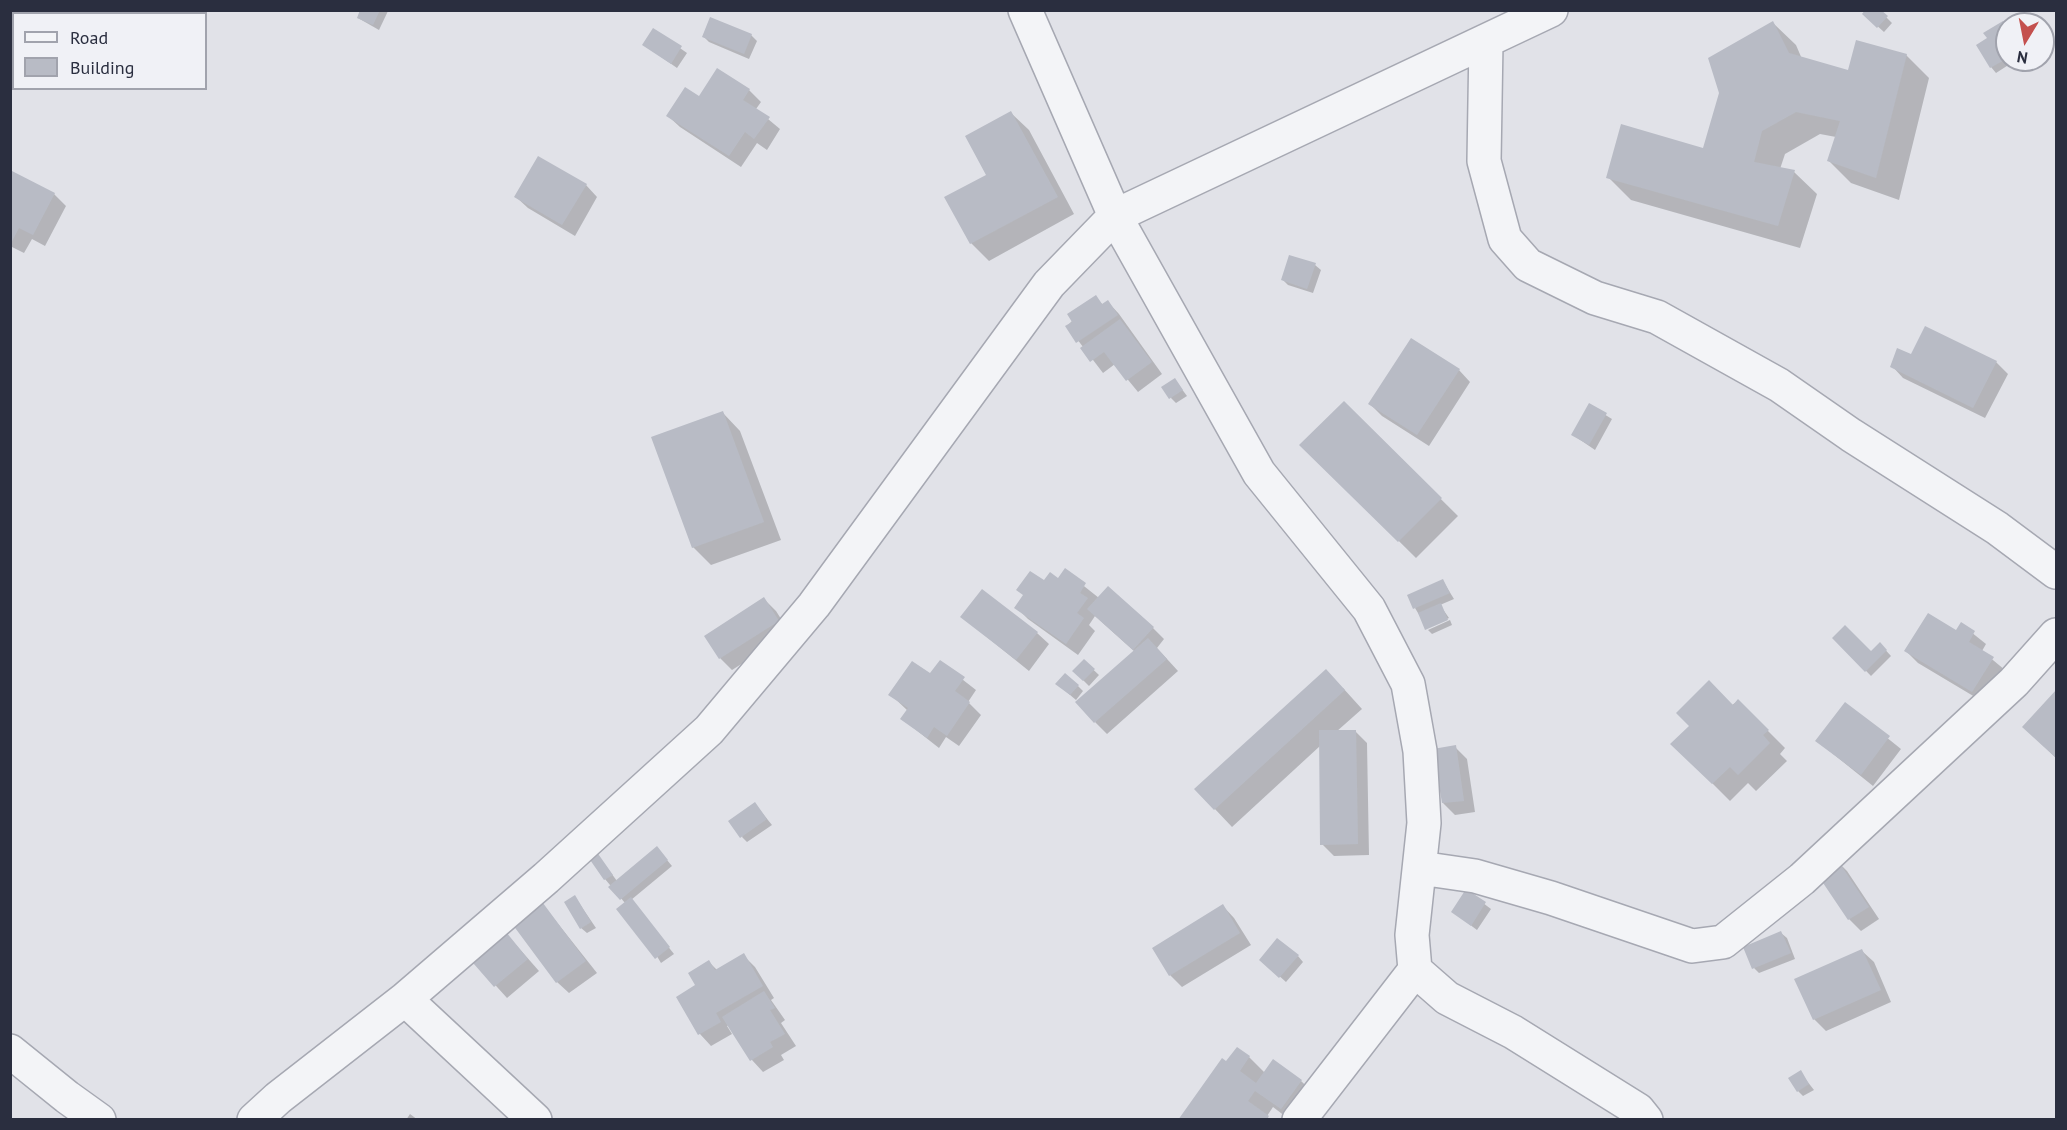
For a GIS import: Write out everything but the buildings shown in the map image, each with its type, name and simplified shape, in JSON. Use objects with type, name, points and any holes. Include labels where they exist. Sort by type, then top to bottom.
[{"type":"street","points":[[1025,10],[1115,216],[1259,473],[1369,609],[1408,684],[1420,751],[1424,823],[1412,935],[1415,970],[1299,1119]]},
{"type":"street","points":[[254,1119],[405,999],[546,878],[709,730],[814,605],[1049,284],[1115,216],[1551,10]]},
{"type":"street","points":[[1486,42],[1485,161],[1505,239],[1528,265],[1595,298],[1657,317],[1779,385],[1851,435],[1997,528],[2056,572]]},
{"type":"street","points":[[1420,868],[1486,879],[1692,945],[1723,942],[1810,872],[2014,681],[2056,635]]},
{"type":"street","points":[[1415,970],[1447,998],[1513,1032],[1638,1110],[1646,1119]]},
{"type":"street","points":[[405,999],[535,1119]]},
{"type":"street","points":[[10,1051],[67,1097],[99,1119]]}]
